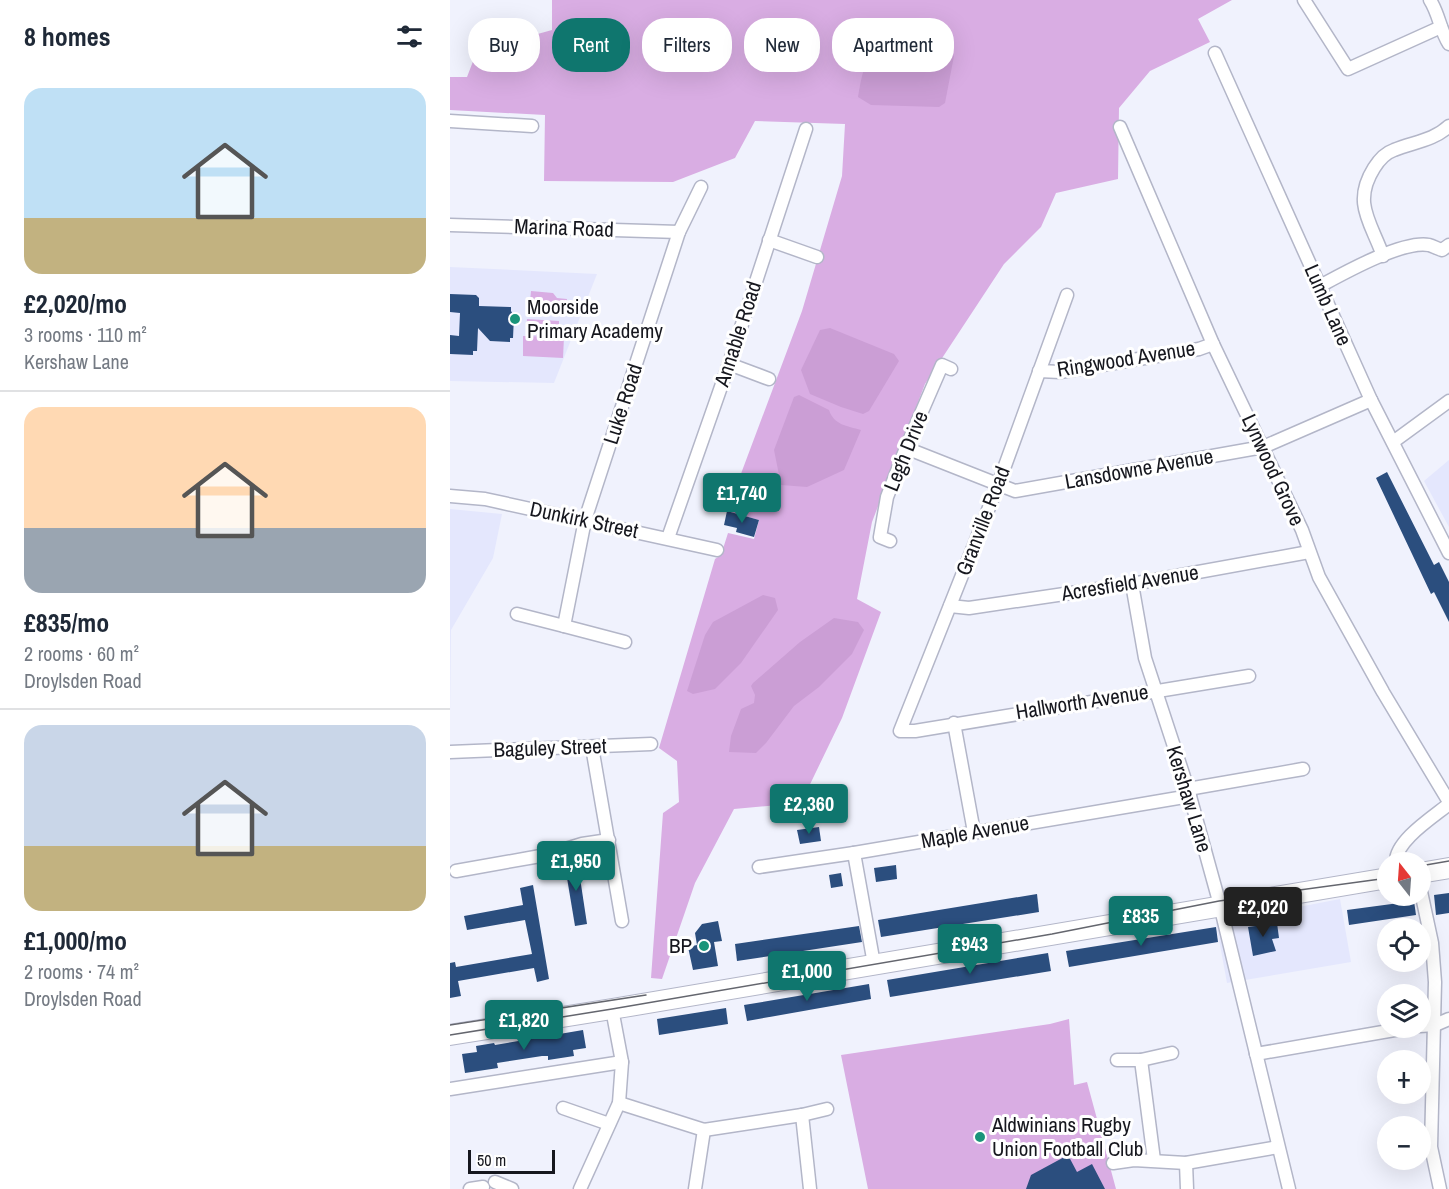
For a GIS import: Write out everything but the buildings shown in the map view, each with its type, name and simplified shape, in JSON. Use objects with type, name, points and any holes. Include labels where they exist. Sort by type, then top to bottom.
[{"type":"main road","points":[[1431,871],[1449,868]]},
{"type":"main road","points":[[450,1035],[1377,880]]},
{"type":"main road","points":[[450,1025],[556,1008],[612,1009]]},
{"type":"street","points":[[1304,0],[1348,69],[1441,27]]},
{"type":"street","points":[[1430,0],[1449,45]]},
{"type":"street","name":"Lumb Lane","points":[[1215,53],[1371,400],[1449,553]]},
{"type":"street","points":[[450,122],[532,126]]},
{"type":"street","points":[[1383,256],[1376,235],[1367,219],[1363,202],[1368,177],[1379,159],[1392,150],[1420,143],[1449,126]]},
{"type":"street","name":"Lynwood Grove","points":[[1120,127],[1213,344],[1302,530],[1319,577],[1383,692],[1449,803]]},
{"type":"street","name":"Annable Road","points":[[668,538],[807,129]]},
{"type":"street","name":"Luke Road","points":[[564,626],[585,520],[679,232],[701,187]]},
{"type":"street","name":"Marina Road","points":[[450,225],[679,232]]},
{"type":"street","points":[[769,240],[817,257]]},
{"type":"street","points":[[1320,285],[1406,247],[1427,245],[1447,252]]},
{"type":"street","name":"Granville Road","points":[[915,731],[900,731],[998,485],[1067,295]]},
{"type":"street","name":"Ringwood Avenue","points":[[1039,370],[1060,372],[1198,349],[1213,344]]},
{"type":"street","points":[[729,364],[769,379]]},
{"type":"street","name":"Legh Drive","points":[[890,541],[879,537],[887,497],[942,365],[951,369]]},
{"type":"street","name":"Lansdowne Avenue","points":[[906,448],[1015,491],[1263,447],[1371,400]]},
{"type":"street","points":[[1393,442],[1449,401]]},
{"type":"street","name":"Dunkirk Street","points":[[450,496],[485,498],[717,550]]},
{"type":"street","name":"Acresfield Avenue","points":[[950,606],[969,609],[1132,584],[1309,552]]},
{"type":"street","name":"Kershaw Lane","points":[[1132,584],[1145,658],[1189,793],[1220,905],[1289,1189]]},
{"type":"street","points":[[517,614],[625,642]]},
{"type":"street","name":"Hallworth Avenue","points":[[915,731],[1249,676]]},
{"type":"street","points":[[954,723],[974,832]]},
{"type":"street","name":"Baguley Street","points":[[450,752],[651,744]]},
{"type":"street","points":[[592,747],[622,921]]},
{"type":"street","name":"Maple Avenue","points":[[759,867],[974,832],[1189,793],[1303,769]]},
{"type":"street","points":[[1398,852],[1402,844],[1449,803]]},
{"type":"street","points":[[456,871],[546,855],[582,844],[609,840]]},
{"type":"street","points":[[854,853],[874,964]]},
{"type":"street","points":[[1424,906],[1432,943],[1435,982],[1431,1147],[1440,1189]]},
{"type":"street","points":[[580,1189],[619,1103],[622,1062],[612,1009]]},
{"type":"street","points":[[1431,1025],[1449,1019]]},
{"type":"street","points":[[1256,1054],[1377,1033]]},
{"type":"street","points":[[1117,1060],[1141,1060],[1172,1053]]},
{"type":"street","points":[[1141,1060],[1154,1160]]},
{"type":"street","points":[[450,1089],[622,1062]]},
{"type":"street","points":[[619,1103],[704,1130],[827,1109]]},
{"type":"street","points":[[563,1108],[609,1124]]},
{"type":"street","points":[[802,1115],[810,1189]]},
{"type":"street","points":[[695,1189],[704,1130]]},
{"type":"street","points":[[1113,1163],[1154,1160],[1186,1163],[1278,1147]]},
{"type":"street","points":[[1186,1163],[1187,1189]]},
{"type":"street","points":[[495,1182],[512,1189]]},
{"type":"street","points":[[470,1189],[483,1187]]},
{"type":"shaded area","points":[[552,0],[1232,0],[1198,19],[1210,42],[1150,71],[1119,108],[1118,179],[1056,193],[1041,227],[1004,264],[925,384],[872,522],[857,599],[881,612],[842,718],[801,803],[734,809],[695,883],[662,979],[651,978],[663,813],[679,802],[677,761],[659,748],[715,559],[721,555],[728,533],[754,539],[759,520],[727,511],[802,311],[842,176],[845,124],[755,121],[735,158],[673,182],[544,181],[545,115],[450,110],[450,77],[467,77],[469,72],[540,72],[540,33],[552,30],[552,72],[630,72],[630,18],[552,18]]},
{"type":"shaded area","points":[[951,72],[945,103],[939,107],[871,105],[858,97],[863,73]]},
{"type":"shaded area","name":"Moorside Primary Academy","points":[[450,267],[597,274],[554,383],[450,381]]},
{"type":"shaded area","points":[[531,291],[553,293],[557,298],[567,299],[566,315],[529,312]]},
{"type":"shaded area","points":[[527,319],[559,321],[559,336],[526,335]]},
{"type":"shaded area","points":[[830,328],[894,354],[899,361],[869,411],[863,414],[810,394],[801,370],[820,330]]},
{"type":"shaded area","points":[[523,336],[564,337],[563,358],[523,356]]},
{"type":"shaded area","points":[[799,395],[829,410],[834,419],[842,424],[861,430],[844,470],[807,487],[781,485],[774,450],[794,397]]},
{"type":"shaded area","points":[[1449,460],[1449,527],[1424,481]]},
{"type":"shaded area","points":[[450,509],[502,514],[493,558],[451,630],[450,713]]},
{"type":"shaded area","points":[[763,595],[775,598],[778,610],[741,663],[715,689],[693,694],[687,691],[705,635],[713,622]]},
{"type":"shaded area","points":[[834,618],[858,622],[864,630],[852,654],[819,687],[794,706],[756,753],[729,752],[731,736],[741,709],[754,703],[755,695],[751,686],[753,683],[800,642]]},
{"type":"shaded area","points":[[1340,899],[1351,962],[1227,983],[1216,923]]},
{"type":"shaded area","name":"Aldwinians Rugby Union Football Club","points":[[1069,1019],[1074,1085],[1087,1082],[1116,1189],[868,1189],[841,1055],[1050,1024]]},
{"type":"tram line","points":[[1431,864],[1449,861]]},
{"type":"tram line","points":[[450,1035],[1052,934],[1219,901],[1377,879]]},
{"type":"tram line","points":[[450,1025],[646,995]]},
{"type":"place","name":"Moorside Primary Academy","points":[[515,319]]},
{"type":"place","name":"BP","points":[[704,946]]},
{"type":"place","name":"Aldwinians Rugby Union Football Club","points":[[980,1137]]}]
